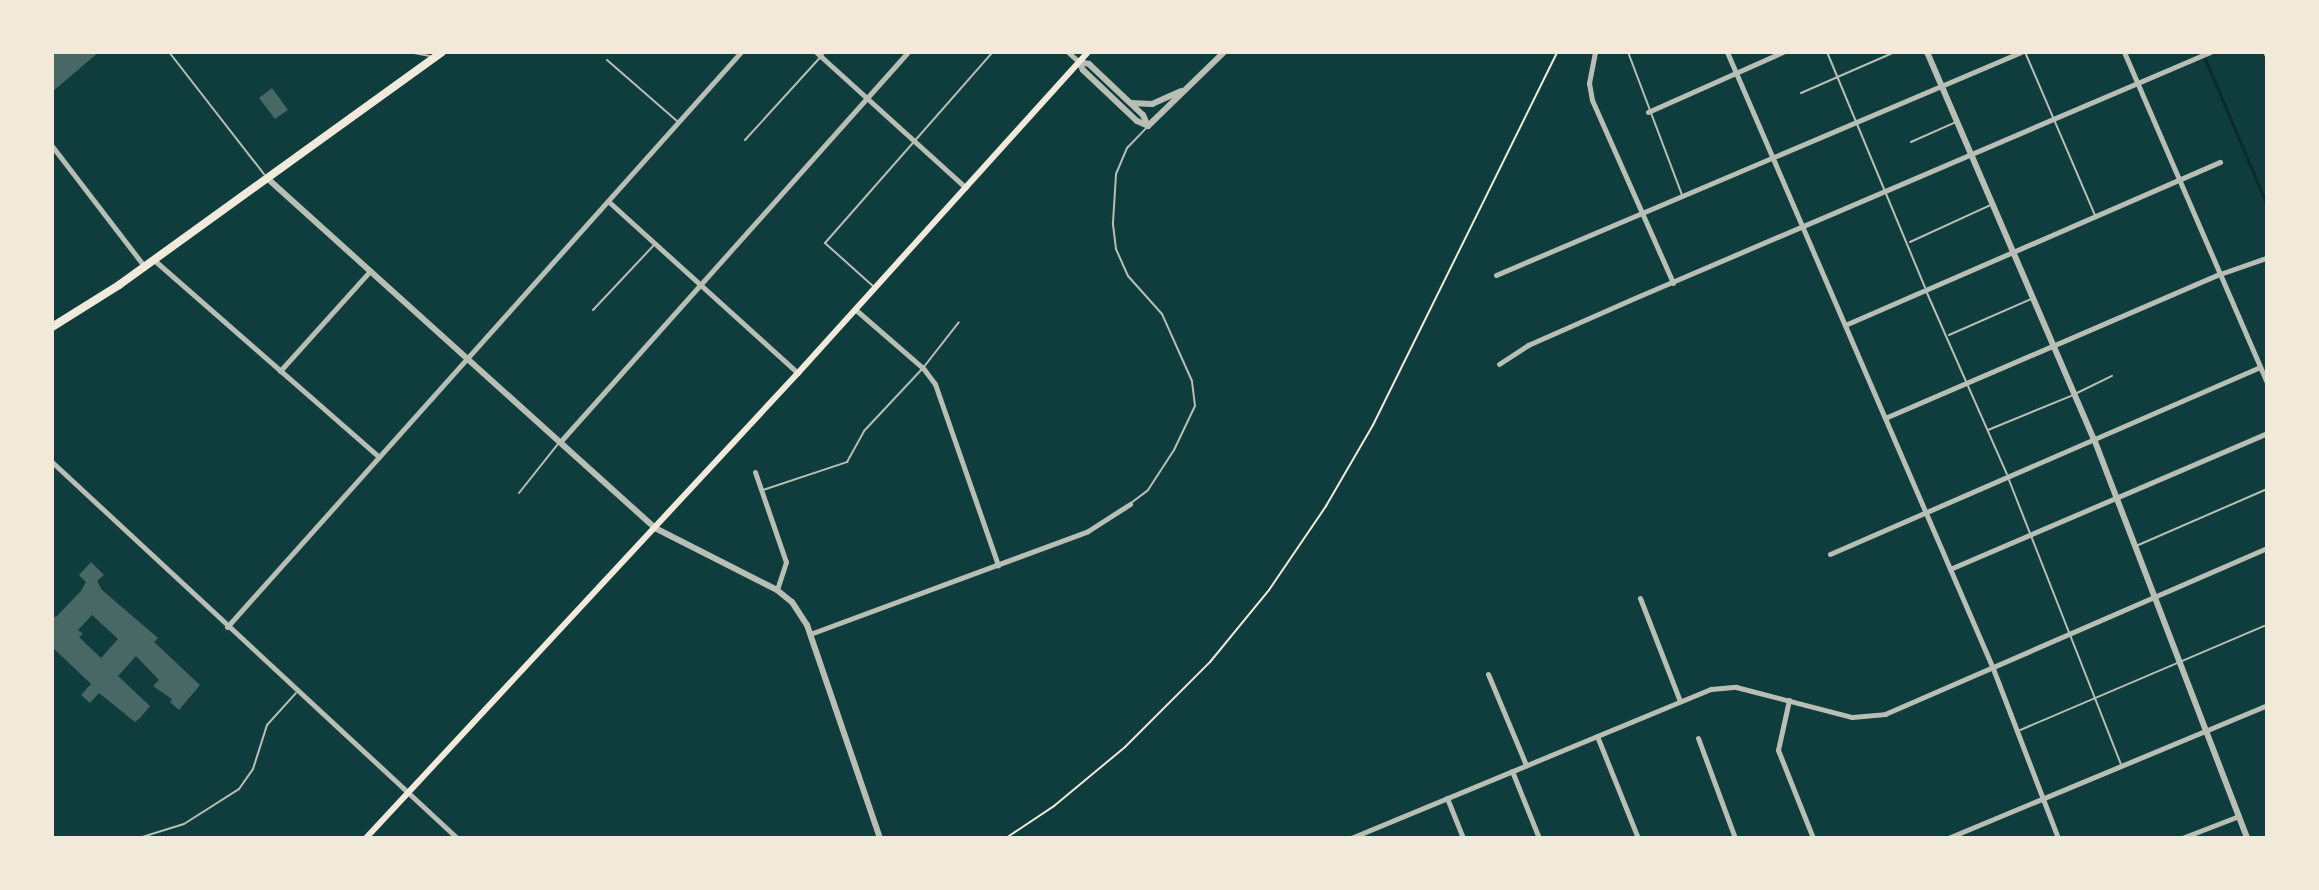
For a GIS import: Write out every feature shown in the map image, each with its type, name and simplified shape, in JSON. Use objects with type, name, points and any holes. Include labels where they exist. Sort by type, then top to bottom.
[{"type":"highway","points":[[52,327],[145,267],[440,53]]},
{"type":"main road","points":[[366,838],[856,310],[1088,52]]},
{"type":"street","points":[[227,627],[741,52]]},
{"type":"street","points":[[560,442],[908,52]]},
{"type":"street","points":[[1068,52],[1137,121],[1148,126]]},
{"type":"street","points":[[1148,126],[1224,52]]},
{"type":"street","points":[[1595,52],[1589,83],[1592,100],[1673,283]]},
{"type":"street","points":[[1727,52],[1992,666],[2058,838]]},
{"type":"street","points":[[1648,112],[1783,52]]},
{"type":"street","points":[[1927,52],[2094,439],[2247,838]]},
{"type":"street","points":[[1496,275],[2023,52]]},
{"type":"street","points":[[2124,52],[2267,382]]},
{"type":"street","points":[[1499,364],[1528,345],[2210,52]]},
{"type":"street","points":[[820,53],[966,188]]},
{"type":"street","points":[[1079,62],[1089,64],[1130,103],[1148,126]]},
{"type":"street","points":[[1130,103],[1152,104],[1187,87]]},
{"type":"street","points":[[52,146],[145,267]]},
{"type":"street","points":[[1845,325],[2220,162]]},
{"type":"street","points":[[267,178],[655,528],[777,590],[798,609],[810,634],[880,838]]},
{"type":"street","points":[[608,201],[798,373]]},
{"type":"street","points":[[1885,418],[2220,274],[2266,258]]},
{"type":"street","points":[[154,260],[379,457]]},
{"type":"street","points":[[280,371],[370,271]]},
{"type":"street","points":[[856,310],[923,368],[935,384],[998,565]]},
{"type":"street","points":[[1830,554],[2260,367]]},
{"type":"street","points":[[1950,569],[2267,433]]},
{"type":"street","points":[[52,462],[457,838]]},
{"type":"street","points":[[755,472],[786,562],[777,590]]},
{"type":"street","points":[[810,634],[1088,531],[1130,504]]},
{"type":"street","points":[[1351,838],[1680,701],[1725,686],[1852,717],[1872,717],[2267,548]]},
{"type":"street","points":[[1640,598],[1680,701]]},
{"type":"street","points":[[1488,674],[1526,765]]},
{"type":"street","points":[[1789,700],[1778,750],[1813,838]]},
{"type":"street","points":[[1948,838],[2267,705]]},
{"type":"street","points":[[1597,736],[1638,838]]},
{"type":"street","points":[[1698,738],[1735,838]]},
{"type":"street","points":[[1512,771],[1539,838]]},
{"type":"street","points":[[1447,798],[1463,838]]},
{"type":"street","points":[[2182,838],[2239,816]]},
{"type":"lane","points":[[169,52],[267,178]]},
{"type":"lane","points":[[409,52],[423,57],[440,53]]},
{"type":"lane","points":[[875,288],[825,243],[993,52]]},
{"type":"lane","points":[[1628,52],[1682,196]]},
{"type":"lane","points":[[1827,52],[1926,290],[2033,534],[2121,765]]},
{"type":"lane","points":[[1801,93],[1895,52]]},
{"type":"lane","points":[[2023,52],[2095,215]]},
{"type":"lane","points":[[2264,52],[2267,59]]},
{"type":"lane","points":[[745,140],[820,53]]},
{"type":"lane","points":[[607,60],[678,122]]},
{"type":"lane","points":[[1911,142],[1957,121]]},
{"type":"lane","points":[[1130,504],[1148,490],[1174,450],[1195,406],[1192,381],[1162,314],[1128,276],[1116,249],[1113,223],[1116,174],[1127,148],[1148,126]]},
{"type":"lane","points":[[1908,243],[1993,204]]},
{"type":"lane","points":[[593,310],[655,244]]},
{"type":"lane","points":[[1948,335],[2034,298]]},
{"type":"lane","points":[[762,491],[847,462],[864,431],[923,368],[959,322]]},
{"type":"lane","points":[[1987,430],[2112,376]]},
{"type":"lane","points":[[519,493],[560,442]]},
{"type":"lane","points":[[2135,546],[2267,489]]},
{"type":"lane","points":[[2017,731],[2267,625]]},
{"type":"lane","points":[[139,838],[184,824],[239,789],[253,769],[267,725],[297,692]]},
{"type":"path","points":[[1006,838],[1054,806],[1125,747],[1210,662],[1269,590],[1326,506],[1373,425],[1557,52]]},
{"type":"building","points":[[52,52],[99,52],[52,92]]},
{"type":"building","points":[[272,88],[288,110],[275,119],[259,98]]},
{"type":"building","points":[[91,562],[104,575],[97,581],[102,590],[158,638],[154,642],[200,685],[179,710],[170,702],[172,699],[153,686],[159,680],[136,656],[118,676],[150,706],[135,722],[99,693],[90,703],[81,695],[91,684],[52,647],[52,616],[56,617],[81,591],[86,582],[79,575]],"holes":[[[92,615],[118,639],[101,658],[79,637],[83,634],[78,630]]]},
{"type":"waterway","points":[[2202,52],[2267,205]]}]
